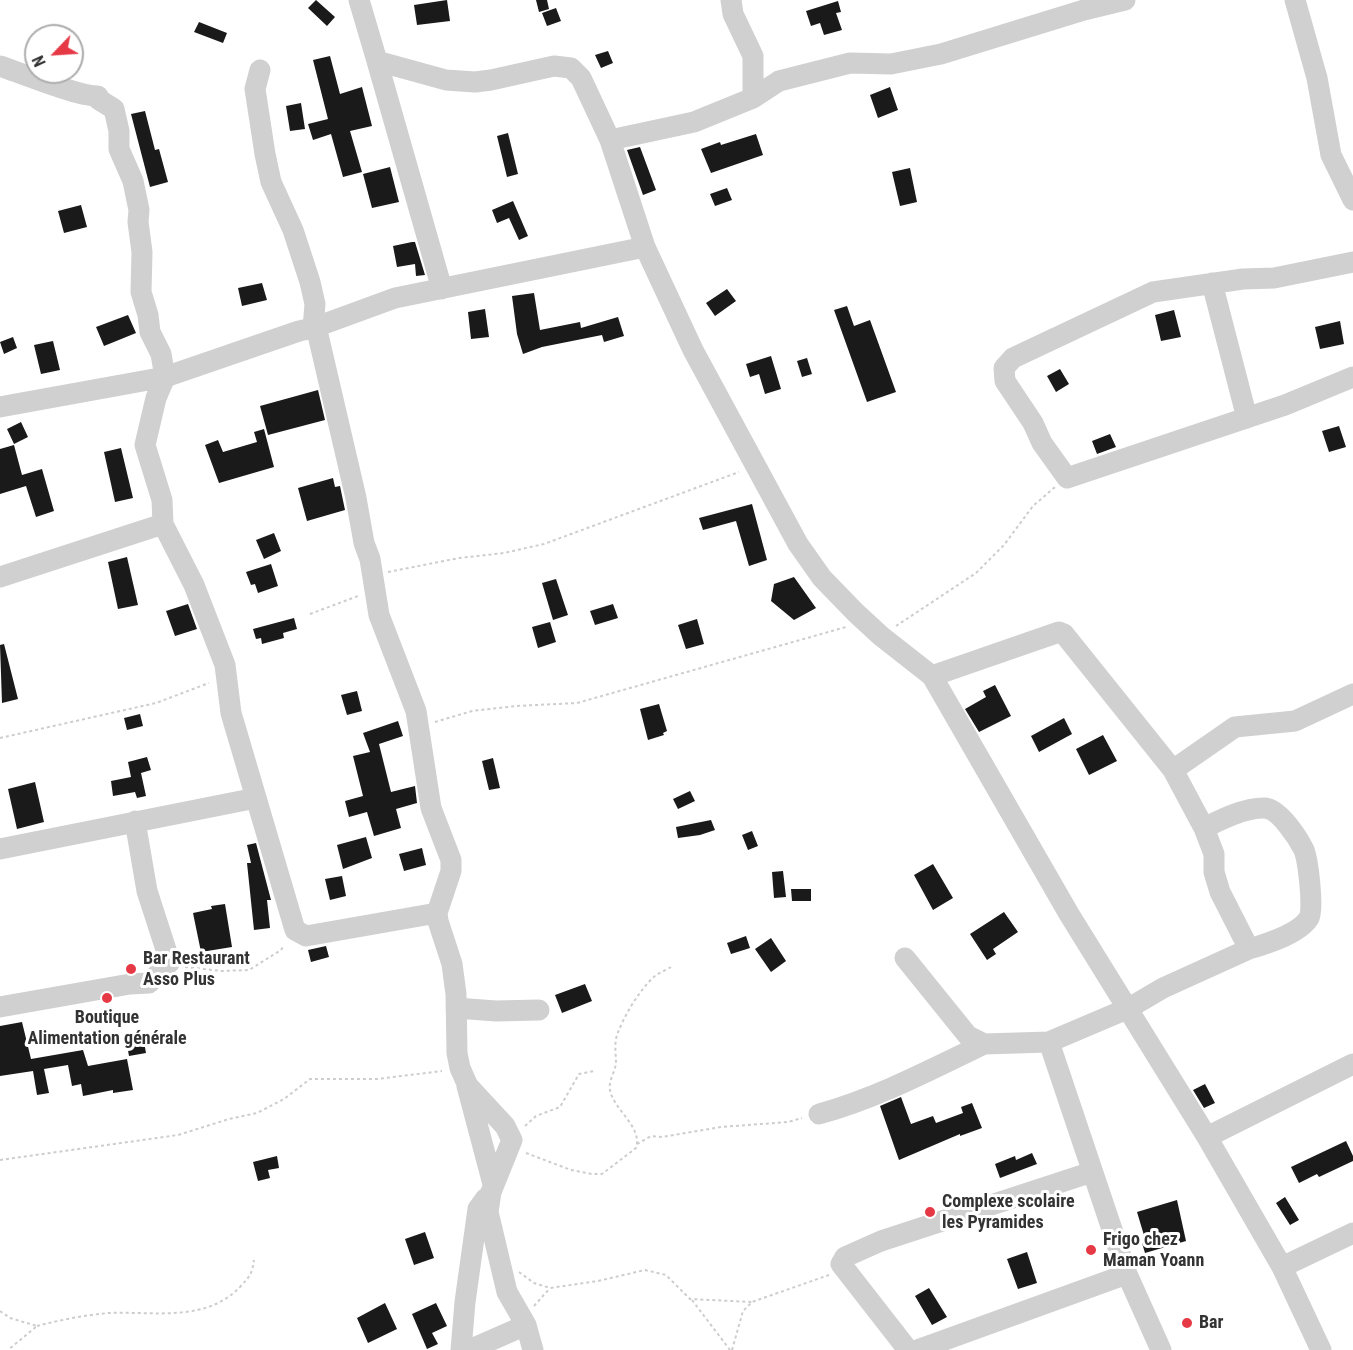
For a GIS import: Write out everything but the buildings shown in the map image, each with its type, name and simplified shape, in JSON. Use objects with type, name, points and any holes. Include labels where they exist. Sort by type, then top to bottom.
[{"type":"street","points":[[359,0],[442,289]]},
{"type":"street","points":[[732,0],[733,14],[753,56],[753,98]]},
{"type":"street","points":[[610,140],[694,122],[753,98],[779,81],[850,63],[891,64],[941,54],[1083,10],[1125,0]]},
{"type":"street","points":[[1295,0],[1317,78],[1331,154],[1353,200]]},
{"type":"street","points":[[377,61],[446,80],[475,82],[554,66],[571,68],[581,78],[610,140],[645,247],[693,351],[798,544],[812,565],[873,629],[932,676],[1069,914],[1207,1137],[1282,1267],[1321,1350]]},
{"type":"street","points":[[0,66],[81,93],[98,96],[98,99],[114,109],[119,131],[119,149],[133,181],[139,210],[138,222],[142,252],[141,292],[150,332],[161,354],[165,376],[156,398],[145,445],[162,500],[163,524],[194,585],[225,665],[231,713],[295,930],[306,936],[437,913]]},
{"type":"street","points":[[260,70],[255,89],[271,183],[293,230],[310,282],[315,304],[313,328],[321,344],[379,615],[416,711],[431,808],[451,860],[451,871],[437,913],[452,964],[457,1053],[492,1188],[488,1212],[507,1292],[526,1325],[533,1350]]},
{"type":"street","points":[[0,407],[165,376],[313,328],[395,298],[645,247]]},
{"type":"street","points":[[1353,262],[1274,278],[1244,279],[1153,291],[1013,358],[1004,368],[1005,381],[1009,390],[1033,423],[1042,443],[1067,478],[1285,405],[1353,377]]},
{"type":"street","points":[[1212,283],[1247,418]]},
{"type":"street","points":[[0,577],[163,524]]},
{"type":"street","points":[[932,676],[1059,632],[1064,634],[1173,770],[1204,828],[1214,854],[1214,872],[1220,892],[1249,949]]},
{"type":"street","points":[[1173,770],[1236,727],[1295,721],[1353,694]]},
{"type":"street","points":[[0,849],[256,798]]},
{"type":"street","points":[[819,1114],[846,1107],[892,1088],[984,1044],[1049,1042],[1129,1008],[1163,987],[1249,949],[1272,942],[1297,929],[1310,917],[1311,906],[1303,848],[1276,812],[1265,808],[1230,816],[1204,828]]},
{"type":"street","points":[[0,1007],[130,984],[148,983],[170,962],[147,891],[135,821]]},
{"type":"street","points":[[905,958],[968,1036],[984,1044]]},
{"type":"street","points":[[456,1008],[496,1011],[539,1010]]},
{"type":"street","points":[[1049,1042],[1127,1275],[1161,1350]]},
{"type":"street","points":[[1207,1137],[1353,1064]]},
{"type":"street","points":[[461,1350],[478,1209],[492,1188],[512,1140],[506,1126],[468,1086],[462,1072]]},
{"type":"street","points":[[908,1350],[841,1264],[845,1257],[881,1241],[1092,1172]]},
{"type":"street","points":[[1282,1267],[1353,1233]]},
{"type":"street","points":[[917,1350],[1127,1275]]},
{"type":"street","points":[[469,1350],[526,1325]]},
{"type":"path","points":[[310,614],[355,596],[374,585],[459,558],[504,553],[544,544],[756,466]]},
{"type":"path","points":[[419,727],[472,711],[577,703],[873,629],[976,573],[1004,544],[1033,506],[1067,478]]},
{"type":"path","points":[[0,738],[156,703],[210,683],[225,665]]},
{"type":"path","points":[[170,962],[205,970],[249,970],[281,950],[295,930]]},
{"type":"path","points":[[638,1144],[634,1131],[613,1099],[609,1088],[616,1064],[617,1035],[641,994],[655,976],[671,967]]},
{"type":"path","points":[[594,1071],[579,1074],[560,1107],[536,1116],[517,1132],[512,1140],[521,1152],[548,1163],[592,1174],[602,1174],[651,1136],[662,1137],[721,1126],[788,1122],[819,1114]]},
{"type":"path","points":[[0,1160],[109,1143],[178,1136],[229,1119],[257,1113],[284,1099],[310,1079],[377,1079],[462,1072]]},
{"type":"path","points":[[8,1350],[37,1326],[64,1319],[110,1313],[148,1315],[199,1311],[231,1296],[252,1274],[254,1260]]},
{"type":"path","points":[[500,1264],[516,1269],[534,1283],[550,1288],[598,1281],[645,1270],[666,1275],[699,1308],[731,1350]]},
{"type":"path","points":[[690,1299],[752,1302],[845,1269]]},
{"type":"path","points":[[731,1350],[743,1311],[752,1302]]},
{"type":"path","points":[[0,1311],[10,1318],[37,1326]]},
{"type":"place","name":"Bar Restaurant Asso Plus","points":[[131,969]]},
{"type":"place","name":"Boutique Alimentation générale","points":[[107,998]]},
{"type":"place","name":"Complexe scolaire les Pyramides","points":[[930,1212]]},
{"type":"place","name":"Frigo chez Maman Yoann","points":[[1091,1250]]},
{"type":"place","name":"Bar","points":[[1187,1323]]}]
